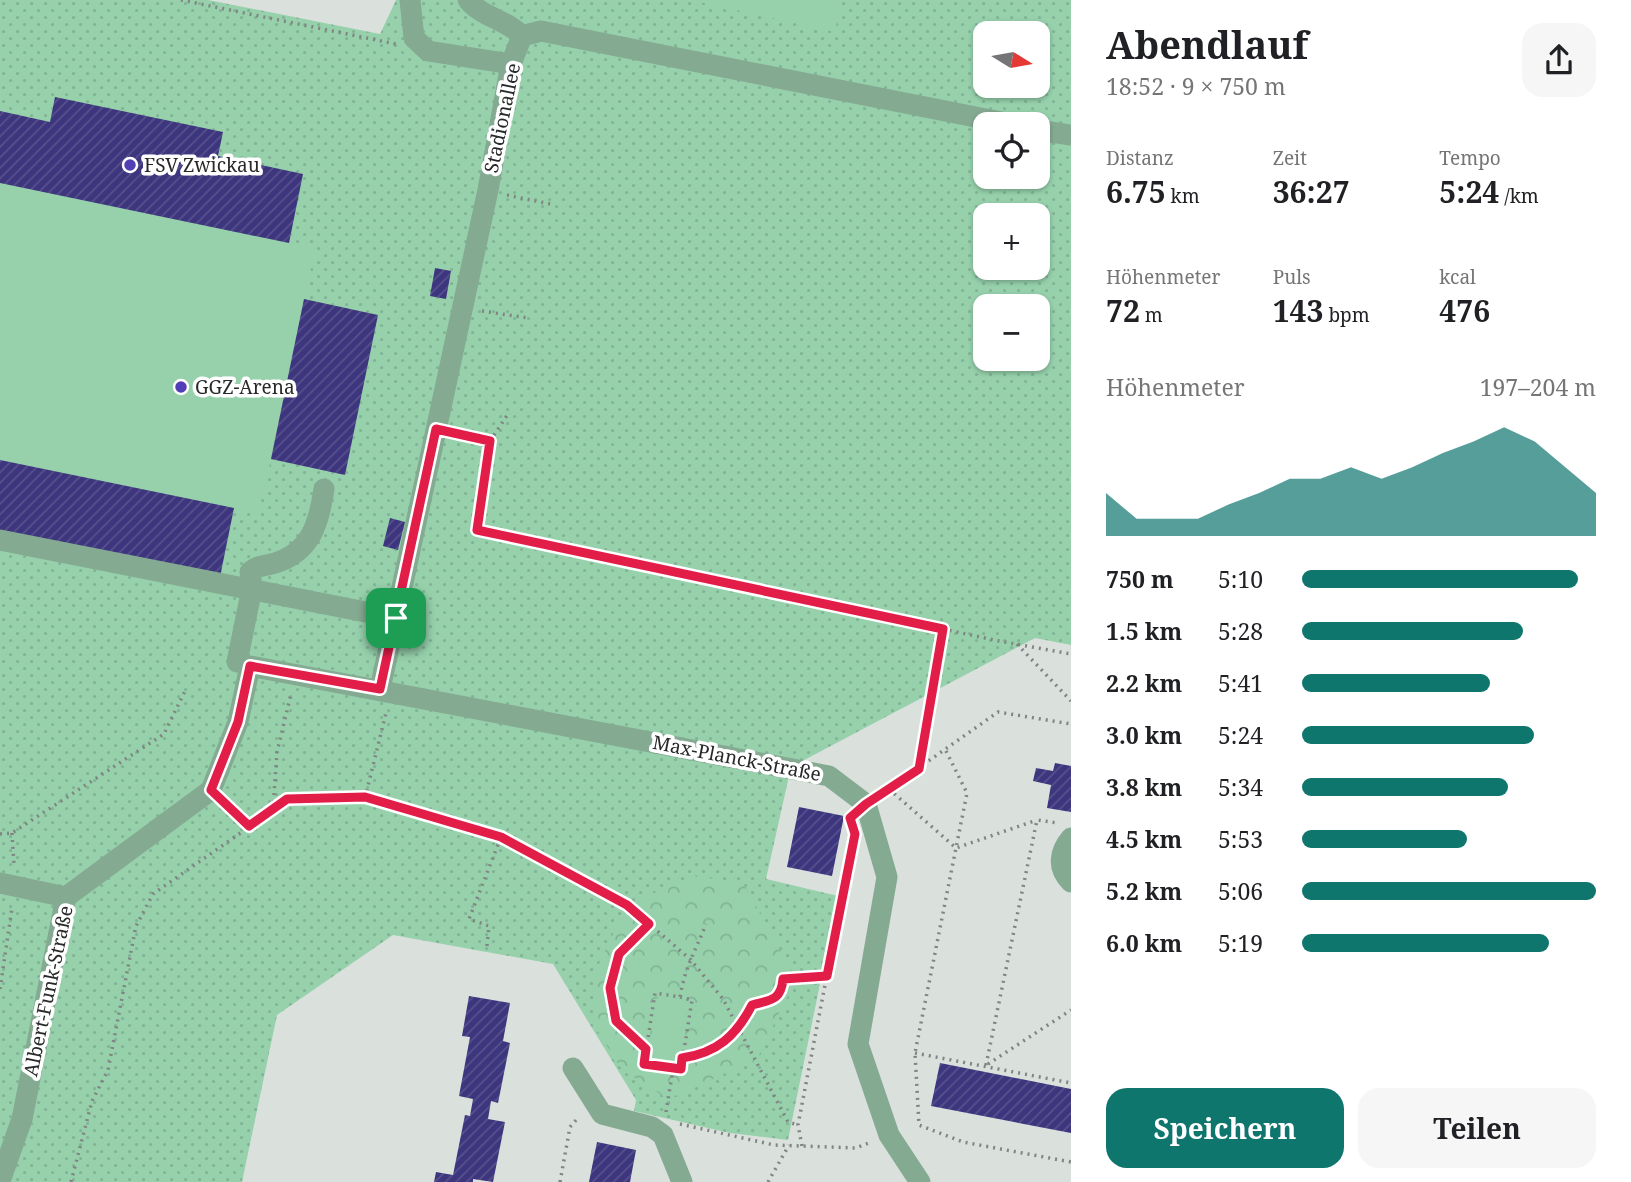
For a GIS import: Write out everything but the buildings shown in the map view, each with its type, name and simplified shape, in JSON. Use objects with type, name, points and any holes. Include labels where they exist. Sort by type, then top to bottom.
[{"type":"street","points":[[410,0],[414,38],[428,51],[511,64]]},
{"type":"street","points":[[468,0],[481,14],[501,19],[522,36],[541,32],[973,117]]},
{"type":"street","name":"Stadionallee","points":[[380,689],[488,190],[511,64],[522,36]]},
{"type":"street","points":[[1050,132],[1071,135]]},
{"type":"street","points":[[211,790],[238,722],[252,588],[250,572],[255,567],[288,559],[310,538],[319,521],[324,489]]},
{"type":"street","points":[[0,540],[396,618]]},
{"type":"street","name":"Max-Planck-Straße","points":[[243,664],[829,776],[866,804]]},
{"type":"street","name":"Albert-Funk-Straße","points":[[0,1181],[22,1119],[66,897],[211,790]]},
{"type":"street","points":[[866,804],[887,877],[858,1044],[889,1135],[920,1182]]},
{"type":"street","points":[[1068,831],[1060,860],[1064,875],[1071,882]]},
{"type":"street","points":[[8,885],[66,897]]},
{"type":"street","points":[[573,1068],[602,1114],[658,1124],[682,1182]]},
{"type":"path","points":[[181,0],[428,51]]},
{"type":"path","points":[[488,190],[550,204]]},
{"type":"path","points":[[463,306],[515,319],[528,318]]},
{"type":"path","points":[[508,414],[490,441],[477,530],[1071,654]]},
{"type":"path","points":[[436,429],[490,441]]},
{"type":"path","points":[[919,769],[943,629]]},
{"type":"path","points":[[1017,644],[1071,701]]},
{"type":"path","points":[[0,834],[12,832],[164,734],[186,689]]},
{"type":"path","points":[[273,809],[277,752],[290,695]]},
{"type":"path","points":[[866,804],[998,712],[1071,724]]},
{"type":"path","points":[[365,797],[385,718]]},
{"type":"path","points":[[946,750],[967,793],[915,1053],[919,1125],[963,1142],[1071,1162]]},
{"type":"path","points":[[888,789],[956,848]]},
{"type":"path","points":[[211,790],[249,826]]},
{"type":"path","points":[[71,1182],[92,1101],[108,1070],[136,926],[153,894],[287,799],[365,797],[501,837],[627,905],[690,959],[723,999],[788,1122],[798,1125]]},
{"type":"path","points":[[956,848],[1037,820],[1068,831]]},
{"type":"path","points":[[986,1065],[1037,820]]},
{"type":"path","points":[[0,989],[12,832]]},
{"type":"path","points":[[803,1146],[798,1125],[855,834]]},
{"type":"path","points":[[487,946],[489,926],[469,919],[501,837]]},
{"type":"path","points":[[646,1049],[616,1021],[610,988],[619,954],[649,924]]},
{"type":"path","points":[[680,997],[686,964],[706,924]]},
{"type":"path","points":[[682,1058],[704,1055],[740,1029],[752,1005],[775,999],[782,990],[783,979],[827,976]]},
{"type":"path","points":[[655,993],[692,1000],[681,1069],[644,1064],[646,1049],[655,993]]},
{"type":"path","points":[[986,1065],[1071,1010]]},
{"type":"path","points":[[915,1053],[1071,1083]]},
{"type":"path","points":[[673,1069],[658,1124],[789,1146],[856,1147],[889,1135]]},
{"type":"path","points":[[560,1182],[570,1126],[594,1101]]},
{"type":"path","points":[[768,1182],[789,1146]]},
{"type":"green space","points":[[0,0],[208,0],[380,34],[396,0],[1071,0],[1071,645],[1035,638],[791,767],[766,879],[838,896],[788,1140],[730,1133],[634,1111],[636,1100],[553,964],[393,935],[277,1015],[242,1182],[0,1182]]},
{"type":"green space","points":[[691,0],[841,0],[835,32]]},
{"type":"green space","name":"GGZ-Arena","points":[[55,97],[223,132],[219,157],[303,174],[289,242],[312,247],[315,251],[304,299],[378,315],[345,475],[271,459],[259,510],[254,512],[234,509],[220,577],[0,531],[0,111],[50,122]]},
{"type":"green space","points":[[695,875],[745,886],[796,979],[757,1059],[668,1099],[622,1070],[592,1022],[598,966],[627,905]]},
{"type":"green space","points":[[658,996],[689,1001],[679,1066],[647,1061]]},
{"type":"place","name":"FSV Zwickau","points":[[130,165]]},
{"type":"place","name":"GGZ-Arena","points":[[181,387]]},
{"type":"route","points":[[436,429],[490,441],[477,530],[943,629],[919,769],[866,804],[850,818],[855,834],[827,976],[783,979],[782,990],[775,999],[767,1004],[752,1005],[740,1029],[704,1055],[682,1058],[681,1069],[644,1064],[646,1049],[616,1021],[610,988],[619,954],[649,924],[627,905],[560,866],[501,837],[365,797],[287,799],[249,826],[211,790],[238,722],[250,666],[380,689],[396,618],[436,429]]}]
